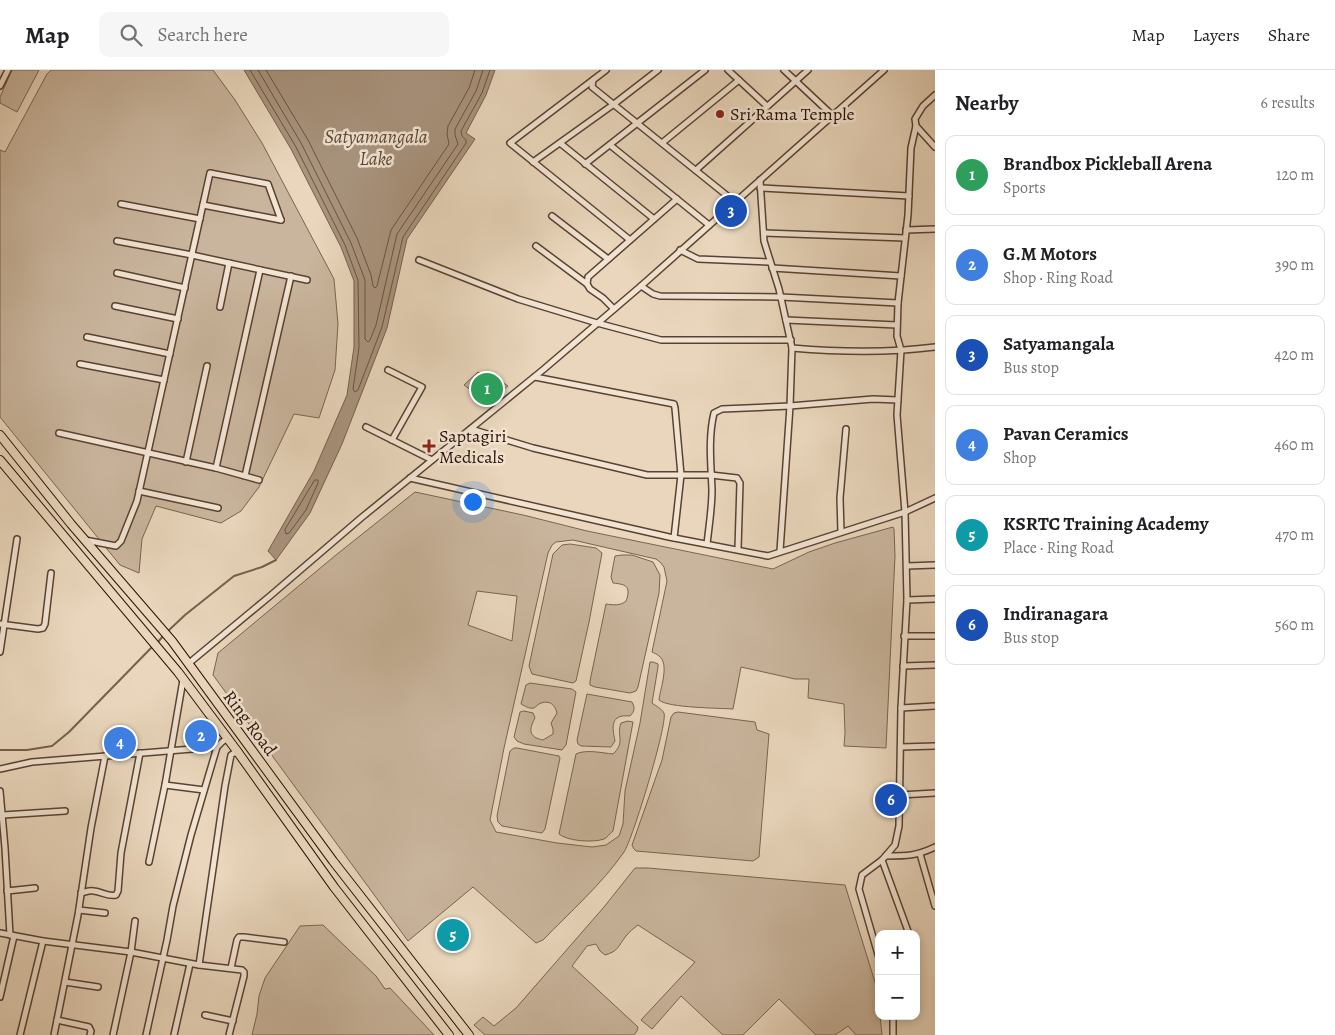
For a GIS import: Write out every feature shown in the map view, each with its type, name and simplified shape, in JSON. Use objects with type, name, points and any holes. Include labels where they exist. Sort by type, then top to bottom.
[{"type":"main road","name":"Ring Road","points":[[0,435],[84,540],[172,641],[333,861],[469,1035]]},
{"type":"main road","name":"Ring Road","points":[[0,460],[178,672],[228,738],[334,887],[448,1034]]},
{"type":"main road","points":[[178,672],[188,664]]},
{"type":"main road","points":[[448,1034],[460,1024]]},
{"type":"street","points":[[0,86],[8,70]]},
{"type":"street","points":[[606,70],[510,143],[630,240]]},
{"type":"street","points":[[533,162],[658,70]]},
{"type":"street","points":[[586,164],[705,70]]},
{"type":"street","points":[[728,70],[767,106]]},
{"type":"street","points":[[784,70],[832,115]]},
{"type":"street","points":[[696,170],[808,70]]},
{"type":"street","points":[[188,664],[641,286],[884,70]]},
{"type":"street","points":[[593,80],[592,87],[735,202]]},
{"type":"street","points":[[662,143],[739,80]]},
{"type":"street","points":[[875,944],[859,889],[862,875],[884,858],[895,845],[899,826],[906,566],[905,512],[897,415],[901,350],[897,336],[898,304],[909,196],[911,148],[916,126],[915,119],[923,106],[935,95]]},
{"type":"street","points":[[916,126],[935,147]]},
{"type":"street","points":[[560,143],[654,219]]},
{"type":"street","points":[[610,145],[709,225]]},
{"type":"street","points":[[84,540],[116,546],[121,541],[137,501],[210,173],[268,184],[281,220],[203,205]]},
{"type":"street","points":[[760,180],[764,241],[781,297],[792,348],[788,448],[780,551]]},
{"type":"street","points":[[760,188],[909,196]]},
{"type":"street","points":[[587,284],[588,277],[677,199]]},
{"type":"street","points":[[121,204],[200,219]]},
{"type":"street","points":[[552,216],[608,259]]},
{"type":"street","points":[[906,230],[935,229]]},
{"type":"street","points":[[764,233],[905,238]]},
{"type":"street","points":[[118,241],[307,280]]},
{"type":"street","points":[[536,246],[587,284],[590,289],[614,309]]},
{"type":"street","points":[[680,250],[698,258],[901,276]]},
{"type":"street","points":[[419,260],[518,299],[661,340],[791,340]]},
{"type":"street","points":[[220,307],[229,263]]},
{"type":"street","points":[[216,468],[260,270]]},
{"type":"street","points":[[117,273],[185,288]]},
{"type":"street","points":[[245,476],[291,276]]},
{"type":"street","points":[[641,286],[660,296],[781,297],[898,304]]},
{"type":"street","points":[[116,306],[178,319]]},
{"type":"street","points":[[786,320],[897,325]]},
{"type":"street","points":[[88,337],[170,354]]},
{"type":"street","points":[[792,348],[819,350],[901,350],[935,347]]},
{"type":"street","points":[[80,364],[164,380]]},
{"type":"street","points":[[186,462],[207,366]]},
{"type":"street","points":[[388,370],[422,387],[392,440]]},
{"type":"street","points":[[535,376],[674,404],[676,408],[681,475],[674,538]]},
{"type":"street","points":[[707,544],[712,492],[711,424],[714,413],[722,409],[790,406],[873,399],[898,400]]},
{"type":"street","points":[[366,427],[432,460]]},
{"type":"street","points":[[471,429],[533,448],[647,475],[711,475],[737,478],[739,480],[738,549]]},
{"type":"street","points":[[841,532],[840,498],[846,429]]},
{"type":"street","points":[[59,433],[216,468],[259,480]]},
{"type":"street","points":[[410,478],[674,538],[768,556],[905,512],[935,498]]},
{"type":"street","points":[[139,491],[218,508]]},
{"type":"street","points":[[0,652],[2,624],[17,539]]},
{"type":"street","points":[[906,566],[935,565]]},
{"type":"street","points":[[2,624],[43,628],[51,573]]},
{"type":"street","points":[[906,600],[935,599]]},
{"type":"street","points":[[904,636],[935,636]]},
{"type":"street","points":[[903,666],[935,665]]},
{"type":"street","points":[[149,862],[165,785],[183,680]]},
{"type":"street","points":[[901,708],[935,706]]},
{"type":"street","points":[[146,1035],[173,906],[191,835],[217,748],[228,738]]},
{"type":"street","points":[[901,747],[935,746]]},
{"type":"street","points":[[0,769],[32,762],[217,748]]},
{"type":"street","points":[[200,965],[225,786],[231,755],[237,751]]},
{"type":"street","points":[[81,893],[94,891],[113,896],[118,892],[121,853],[140,753]]},
{"type":"street","points":[[54,1035],[79,910],[91,828],[105,756]]},
{"type":"street","points":[[165,785],[204,790]]},
{"type":"street","points":[[0,791],[12,935],[0,997]]},
{"type":"street","points":[[900,795],[935,794]]},
{"type":"street","points":[[3,815],[65,811]]},
{"type":"street","points":[[884,858],[920,854],[935,847]]},
{"type":"street","points":[[920,854],[935,906]]},
{"type":"street","points":[[884,858],[908,930]]},
{"type":"street","points":[[8,891],[35,888]]},
{"type":"street","points":[[79,910],[105,913]]},
{"type":"street","points":[[113,1035],[131,952],[135,920]]},
{"type":"street","points":[[0,933],[43,941],[131,952],[190,964],[242,970],[244,976],[229,1035]]},
{"type":"street","points":[[230,968],[237,940],[240,937],[284,942]]},
{"type":"street","points":[[20,1035],[43,941]]},
{"type":"street","points":[[174,1035],[190,964]]},
{"type":"street","points":[[65,982],[98,988]]},
{"type":"street","points":[[205,1015],[233,1021]]},
{"type":"street","points":[[57,1020],[89,1027],[90,1035]]},
{"type":"street","points":[[893,1020],[893,1035]]},
{"type":"shaded area","points":[[12,70],[39,70],[17,112],[0,103],[0,97]]},
{"type":"shaded area","points":[[51,70],[213,70],[235,100],[262,143],[334,279],[338,324],[335,370],[319,418],[294,414],[259,487],[241,511],[221,523],[156,506],[142,539],[139,573],[120,565],[0,417],[0,150],[5,152],[47,74]]},
{"type":"shaded area","points":[[478,372],[494,381],[499,380],[508,386],[488,402],[464,385]]},
{"type":"shaded area","points":[[415,492],[587,531],[773,569],[809,552],[893,527],[895,556],[886,748],[844,746],[844,704],[808,698],[809,679],[795,679],[741,667],[733,709],[672,705],[659,700],[664,677],[664,665],[659,656],[652,652],[667,581],[664,567],[656,559],[573,540],[556,542],[548,553],[504,748],[490,820],[496,832],[557,843],[592,847],[606,845],[619,836],[623,824],[625,791],[640,723],[650,662],[653,662],[658,664],[658,667],[652,703],[664,713],[664,721],[634,827],[624,852],[615,864],[585,898],[543,940],[536,943],[473,887],[408,941],[213,675],[218,653]],"holes":[[[477,591],[517,596],[512,641],[468,625]]]},
{"type":"shaded area","points":[[570,544],[596,548],[602,553],[576,681],[573,683],[532,674],[529,666],[553,554],[562,545]]},
{"type":"shaded area","points":[[632,555],[653,562],[660,575],[659,593],[638,687],[636,691],[630,693],[590,685],[606,604],[622,604],[626,601],[627,597],[627,588],[624,585],[613,583],[611,577],[615,556]]},
{"type":"shaded area","points":[[530,683],[572,689],[576,692],[566,745],[562,750],[524,744],[517,741],[514,737],[520,712],[524,711],[533,713],[535,718],[531,729],[532,735],[543,740],[553,734],[551,723],[557,713],[553,706],[544,702],[534,708],[521,704],[526,685]]},
{"type":"shaded area","points":[[587,694],[632,702],[633,704],[634,711],[630,716],[619,717],[614,722],[615,741],[611,747],[581,746],[578,744],[577,740]]},
{"type":"shaded area","points":[[674,713],[755,722],[757,730],[769,734],[759,857],[753,861],[636,851],[634,849],[632,845],[662,760],[671,717]]},
{"type":"shaded area","points":[[633,722],[613,831],[605,838],[593,841],[574,840],[559,834],[576,754],[589,752],[613,754],[619,746],[621,723]]},
{"type":"shaded area","points":[[514,748],[559,756],[560,758],[545,829],[542,833],[502,826],[498,822],[497,816],[510,751]]},
{"type":"shaded area","points":[[635,868],[845,885],[875,982],[875,1020],[880,1020],[882,1035],[856,1035],[848,1026],[835,1035],[816,1035],[779,999],[743,1035],[723,1035],[681,996],[652,1029],[641,1020],[695,962],[638,925],[613,952],[605,955],[596,944],[587,946],[572,966],[638,1027],[634,1035],[485,1035],[474,1025],[483,1017],[494,1026],[516,1008],[604,907]]},
{"type":"shaded area","points":[[323,925],[376,976],[385,989],[390,988],[434,1035],[252,1035],[259,996],[265,978],[300,926]]},
{"type":"water","name":"Satyamangala Lake","points":[[244,70],[495,70],[486,95],[466,133],[475,139],[407,239],[387,328],[342,444],[310,513],[276,560],[268,551],[314,471],[347,395],[354,347],[354,281],[341,247],[291,149]]},
{"type":"waterway","points":[[167,632],[185,615],[234,576],[262,567],[276,560]]},
{"type":"waterway","points":[[157,643],[164,635]]},
{"type":"waterway","points":[[0,750],[27,750],[52,746],[69,732],[153,646]]},
{"type":"place","name":"Sri Rama Temple","points":[[720,114]]},
{"type":"place","name":"Satyamangala","points":[[731,211]]},
{"type":"place","name":"Brandbox Pickleball Arena","points":[[487,389]]},
{"type":"place","name":"Saptagiri Medicals","points":[[429,446]]},
{"type":"place","name":"G.M Motors","points":[[201,736]]},
{"type":"place","name":"Pavan Ceramics","points":[[120,743]]},
{"type":"place","name":"Indiranagara","points":[[891,800]]},
{"type":"place","name":"KSRTC Training Academy","points":[[453,935]]}]
